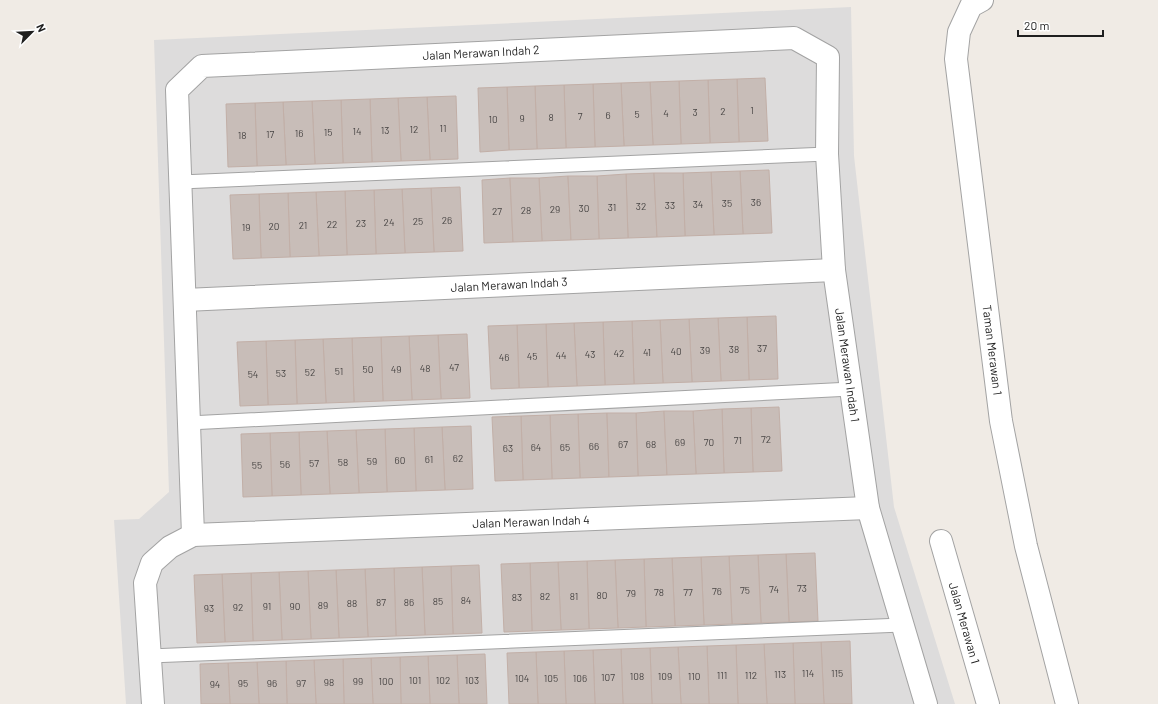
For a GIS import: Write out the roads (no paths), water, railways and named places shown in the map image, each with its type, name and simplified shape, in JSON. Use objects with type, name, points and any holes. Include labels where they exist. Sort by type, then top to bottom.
[{"type":"street","name":"Taman Merawan 1","points":[[982,0],[971,6],[959,32],[956,59],[1001,421],[1026,546],[1067,704]]},
{"type":"street","name":"Jalan Merawan Indah 2","points":[[181,182],[177,90],[202,66],[794,38]]},
{"type":"street","name":"Jalan Merawan Indah 1","points":[[794,38],[828,57],[827,154],[834,270],[868,508],[926,704]]},
{"type":"street","points":[[153,704],[145,582],[152,564],[170,547],[194,535],[181,182]]},
{"type":"street","name":"Jalan Merawan Indah 3","points":[[185,300],[834,270]]},
{"type":"street","name":"Jalan Merawan Indah 4","points":[[194,535],[868,508]]},
{"type":"street","name":"Jalan Merawan 1","points":[[941,541],[988,704]]},
{"type":"lane","points":[[181,182],[827,154]]},
{"type":"lane","points":[[189,423],[851,389]]},
{"type":"lane","points":[[150,656],[902,625]]}]
